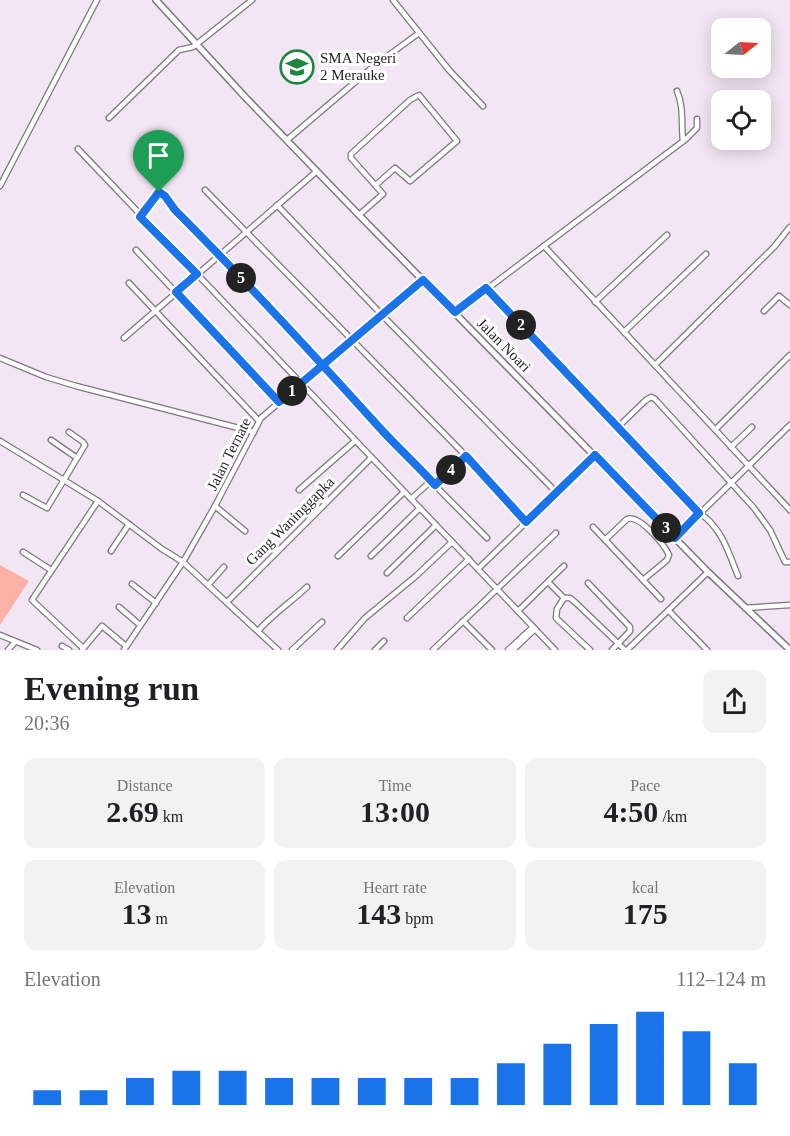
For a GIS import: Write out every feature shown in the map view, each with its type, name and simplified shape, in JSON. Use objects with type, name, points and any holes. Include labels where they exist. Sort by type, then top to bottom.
[{"type":"street","points":[[0,186],[97,0]]},
{"type":"street","name":"Jalan Noari","points":[[156,0],[359,216],[708,572],[790,650]]},
{"type":"street","points":[[109,118],[179,50],[190,49],[252,0]]},
{"type":"street","points":[[393,0],[449,70],[483,106]]},
{"type":"street","points":[[287,140],[374,66],[419,33]]},
{"type":"street","points":[[677,91],[683,105],[681,122],[683,141]]},
{"type":"street","points":[[359,216],[383,195],[377,184],[351,158],[351,154],[410,100],[419,95],[457,141],[410,181],[394,168],[377,184]]},
{"type":"street","points":[[455,312],[683,141],[696,130],[697,119]]},
{"type":"street","points":[[78,149],[140,217],[555,650]]},
{"type":"street","points":[[124,338],[317,171]]},
{"type":"street","points":[[205,190],[466,456],[526,522]]},
{"type":"street","points":[[140,217],[160,192],[399,448],[487,538]]},
{"type":"street","points":[[278,205],[382,315],[557,493]]},
{"type":"street","points":[[655,364],[753,268],[790,227]]},
{"type":"street","points":[[595,302],[667,235]]},
{"type":"street","points":[[544,246],[790,510]]},
{"type":"street","points":[[136,250],[279,402]]},
{"type":"street","points":[[624,332],[706,254]]},
{"type":"street","name":"Jalan Ternate","points":[[125,648],[183,562],[259,422],[279,402],[423,280]]},
{"type":"street","points":[[129,283],[259,422]]},
{"type":"street","points":[[486,288],[699,513],[709,520],[724,541],[738,576]]},
{"type":"street","points":[[764,311],[779,296],[790,305]]},
{"type":"street","points":[[716,429],[790,355]]},
{"type":"street","points":[[0,358],[46,377],[76,386],[254,432]]},
{"type":"street","points":[[619,426],[652,397],[731,482],[770,530],[785,562],[790,562]]},
{"type":"street","points":[[675,538],[790,425]]},
{"type":"street","points":[[731,447],[752,427]]},
{"type":"street","points":[[24,495],[46,508],[85,444],[69,432]]},
{"type":"street","points":[[51,440],[77,458]]},
{"type":"street","points":[[0,441],[98,501],[183,562],[276,649]]},
{"type":"street","points":[[299,490],[355,441]]},
{"type":"street","points":[[478,569],[595,455]]},
{"type":"street","points":[[411,500],[466,456]]},
{"type":"street","name":"Gang Waninggapka","points":[[227,602],[371,459]]},
{"type":"street","points":[[338,556],[404,492]]},
{"type":"street","points":[[98,501],[33,597],[33,602],[82,649],[102,627],[125,648]]},
{"type":"street","points":[[215,506],[245,531]]},
{"type":"street","points":[[371,556],[420,508]]},
{"type":"street","points":[[605,540],[631,517],[653,533],[669,555],[667,560],[643,580]]},
{"type":"street","points":[[111,551],[129,524]]},
{"type":"street","points":[[653,533],[662,524]]},
{"type":"street","points":[[387,573],[436,525]]},
{"type":"street","points":[[593,527],[661,599]]},
{"type":"street","points":[[433,650],[556,533]]},
{"type":"street","points":[[337,650],[365,618],[416,576],[452,542]]},
{"type":"street","points":[[23,552],[51,570]]},
{"type":"street","points":[[407,618],[468,559]]},
{"type":"street","points":[[518,611],[564,566]]},
{"type":"street","points":[[208,585],[225,567]]},
{"type":"street","points":[[548,582],[564,598],[570,598],[618,643],[628,649],[708,572]]},
{"type":"street","points":[[588,583],[630,627],[630,631],[612,650]]},
{"type":"street","points":[[132,584],[156,603]]},
{"type":"street","points":[[258,631],[277,610],[289,604],[307,587]]},
{"type":"street","points":[[564,598],[557,609],[556,618],[590,650]]},
{"type":"street","points":[[744,608],[790,605]]},
{"type":"street","points":[[118,607],[140,625]]},
{"type":"street","points":[[669,611],[707,650]]},
{"type":"street","points":[[463,621],[492,650]]},
{"type":"street","points":[[292,650],[322,622]]},
{"type":"street","points":[[508,650],[534,628]]},
{"type":"street","points":[[513,650],[534,628]]},
{"type":"street","points":[[0,634],[36,650]]},
{"type":"street","points":[[375,650],[384,641]]},
{"type":"street","points":[[8,650],[15,642]]},
{"type":"street","points":[[62,646],[69,650]]},
{"type":"shaded area","points":[[0,565],[29,581],[0,625]]},
{"type":"place","name":"SMA Negeri 2 Merauke","points":[[297,67]]},
{"type":"route","points":[[159,192],[140,217],[197,274],[176,292],[279,402],[323,365],[423,280],[455,312],[486,288],[699,513],[675,538],[595,455],[526,522],[466,456],[435,485],[379,428],[323,365],[297,337],[159,192]]}]
